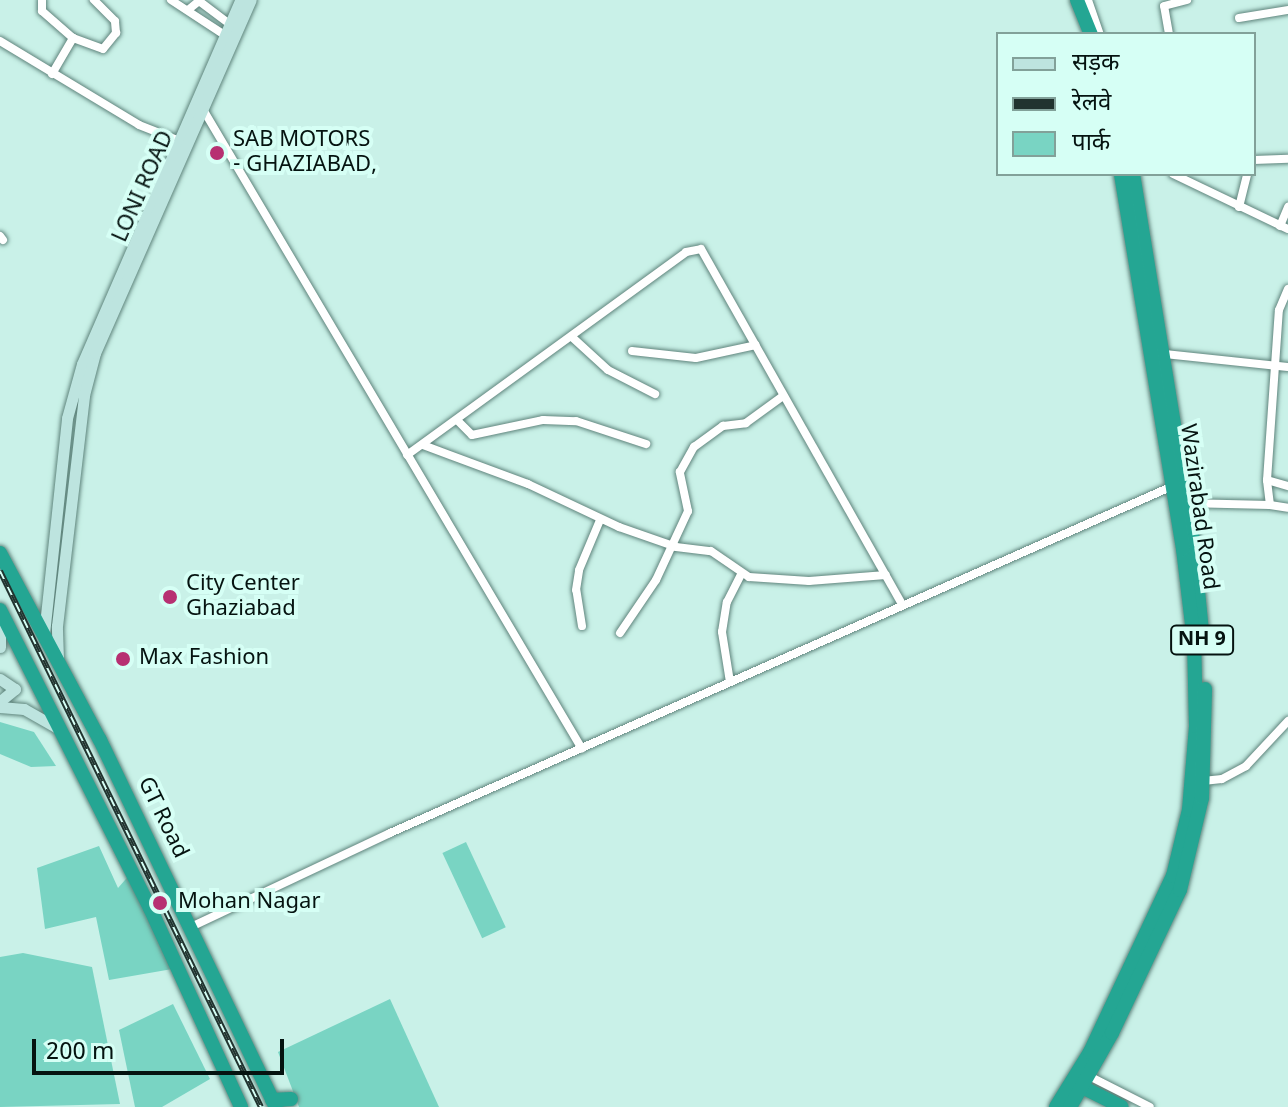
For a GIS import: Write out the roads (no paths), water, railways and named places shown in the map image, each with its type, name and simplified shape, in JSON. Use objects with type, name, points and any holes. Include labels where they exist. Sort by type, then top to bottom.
[{"type":"highway","points":[[1068,0],[1080,32]]},
{"type":"highway","points":[[1077,0],[1090,32]]},
{"type":"highway","name":"Wazirabad Road","points":[[1067,1105],[1180,890],[1203,781],[1206,720],[1200,606],[1121,176]]},
{"type":"highway","name":"Wazirabad Road","points":[[1133,176],[1164,354],[1178,484]]},
{"type":"highway","name":"Wazirabad Road","points":[[1081,1082],[1173,876],[1189,810],[1196,726],[1194,641],[1181,502]]},
{"type":"highway","name":"GT Road","points":[[0,553],[191,927],[274,1103]]},
{"type":"highway","points":[[0,610],[150,908],[241,1107]]},
{"type":"highway","points":[[1081,1082],[1122,1107]]},
{"type":"highway","points":[[274,1103],[291,1099]]},
{"type":"street","points":[[42,0],[42,11],[73,38],[103,49],[116,33],[115,21],[94,0]]},
{"type":"street","points":[[171,0],[197,4],[225,29]]},
{"type":"street","name":"LONI ROAD","points":[[132,252],[240,0]]},
{"type":"street","name":"LONI ROAD","points":[[79,393],[177,140],[251,0]]},
{"type":"street","points":[[1088,0],[1099,32]]},
{"type":"street","points":[[1169,32],[1164,6],[1187,0]]},
{"type":"street","points":[[197,4],[192,18],[225,29]]},
{"type":"street","points":[[197,4],[201,19]]},
{"type":"street","points":[[1239,18],[1288,10]]},
{"type":"street","points":[[52,74],[73,38]]},
{"type":"street","points":[[0,41],[139,125],[177,140]]},
{"type":"street","points":[[197,102],[582,749]]},
{"type":"street","points":[[1256,160],[1288,159]]},
{"type":"street","points":[[1177,176],[1284,228],[1288,207]]},
{"type":"street","points":[[1239,207],[1247,176]]},
{"type":"street","points":[[407,455],[693,249],[707,255],[783,396],[902,604]]},
{"type":"street","points":[[1270,505],[1267,480],[1280,303],[1288,289]]},
{"type":"street","points":[[573,338],[608,370],[655,394]]},
{"type":"street","points":[[632,351],[696,358],[756,345]]},
{"type":"street","points":[[1164,354],[1288,367]]},
{"type":"street","points":[[44,634],[79,393]]},
{"type":"street","points":[[58,668],[57,626],[79,393]]},
{"type":"street","points":[[620,633],[656,580],[688,511],[680,472],[694,447],[723,426],[746,423],[783,396]]},
{"type":"street","points":[[457,420],[468,435],[543,420],[576,421],[646,444]]},
{"type":"street","points":[[423,445],[528,484],[600,520],[670,545],[711,551],[741,574],[798,581],[886,575]]},
{"type":"street","points":[[1267,480],[1288,486]]},
{"type":"street","points":[[191,927],[902,604],[1178,484]]},
{"type":"street","points":[[1181,502],[1288,508]]},
{"type":"street","points":[[582,626],[576,590],[579,570],[600,520]]},
{"type":"street","points":[[730,682],[723,623],[741,574]]},
{"type":"street","points":[[0,629],[0,647]]},
{"type":"street","points":[[0,679],[15,689],[0,704]]},
{"type":"street","points":[[0,704],[24,709],[60,729]]},
{"type":"street","points":[[1203,781],[1222,779],[1246,766],[1286,726]]},
{"type":"street","points":[[1081,1082],[1150,1107]]},
{"type":"railway","points":[[0,571],[261,1107]]},
{"type":"place","name":"SAB MOTORS - GHAZIABAD,","points":[[217,153]]},
{"type":"place","name":"City Center Ghaziabad","points":[[170,597]]},
{"type":"place","name":"Max Fashion","points":[[123,659]]},
{"type":"place","name":"Mohan Nagar","points":[[160,903]]}]
